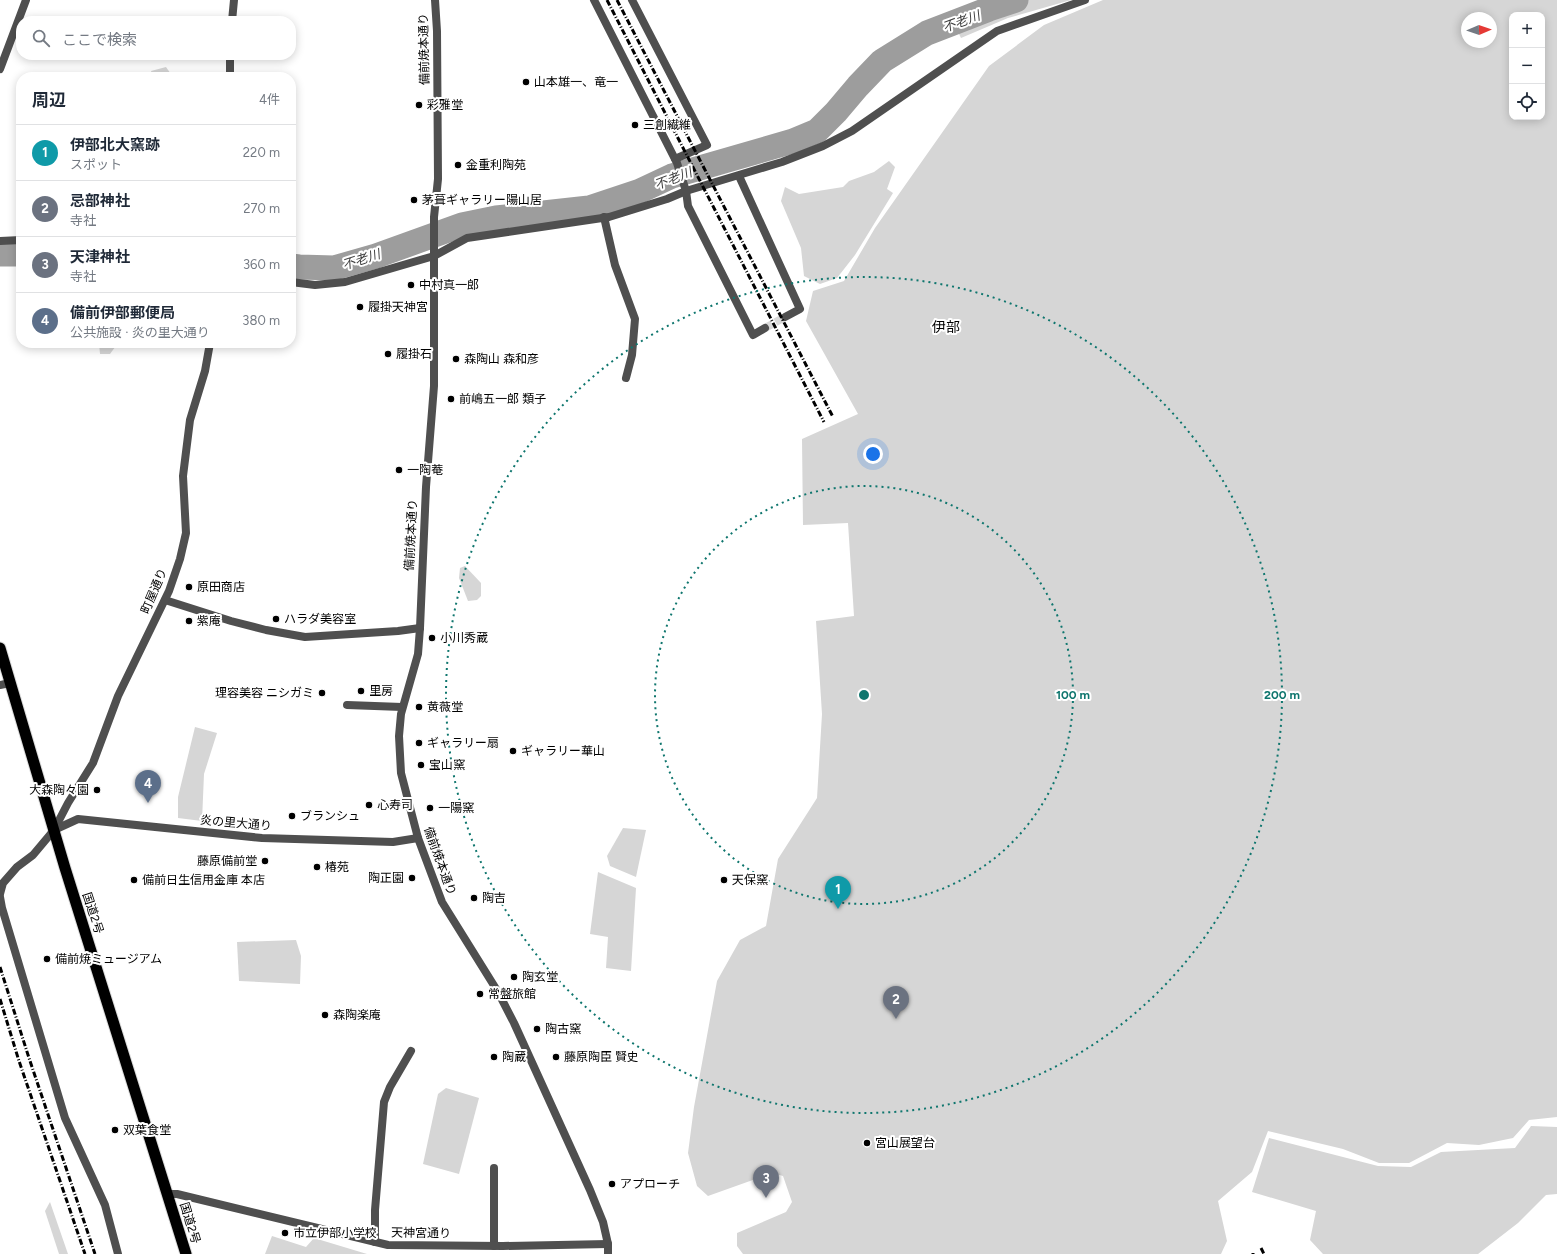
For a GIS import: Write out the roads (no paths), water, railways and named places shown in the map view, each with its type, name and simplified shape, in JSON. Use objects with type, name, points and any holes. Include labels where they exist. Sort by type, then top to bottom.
[{"type":"highway","name":"国道2号","points":[[0,648],[5,684],[54,830],[186,1254]]},
{"type":"street","points":[[20,16],[26,0]]},
{"type":"street","points":[[232,16],[234,0]]},
{"type":"street","name":"備前焼本通り","points":[[435,0],[437,31],[438,179],[434,217],[434,386],[426,487],[418,654],[402,708],[399,736],[401,773],[418,838],[442,902],[498,992],[514,1023],[590,1190],[603,1222],[608,1244],[608,1254]]},
{"type":"street","points":[[594,0],[676,161],[688,206],[753,335],[765,328]]},
{"type":"street","points":[[632,0],[707,145],[676,161]]},
{"type":"street","points":[[296,283],[315,285],[345,282],[434,252],[467,238],[604,217],[667,199],[684,187],[739,176],[782,162],[823,146],[852,131],[997,31],[1085,0]]},
{"type":"street","points":[[0,69],[16,27]]},
{"type":"street","points":[[230,60],[230,72]]},
{"type":"street","points":[[739,176],[800,309],[785,317]]},
{"type":"street","points":[[604,217],[615,265],[635,319],[632,354],[626,378]]},
{"type":"street","points":[[0,241],[16,240]]},
{"type":"street","name":"町屋通り","points":[[54,830],[68,803],[93,763],[118,696],[165,600],[180,559],[186,533],[183,476],[190,420],[205,371],[209,348]]},
{"type":"street","points":[[165,600],[231,622],[266,630],[306,636],[398,631],[420,628]]},
{"type":"street","points":[[347,705],[402,708]]},
{"type":"street","name":"炎の里大通り","points":[[54,830],[78,819],[254,838],[393,842],[418,838]]},
{"type":"street","points":[[54,830],[33,854],[17,867],[7,878],[3,883],[0,895],[6,922],[65,1118],[105,1205],[118,1254]]},
{"type":"street","points":[[375,1242],[375,1210],[384,1102],[390,1087],[411,1051]]},
{"type":"street","points":[[494,1168],[494,1246]]},
{"type":"street","name":"天神宮通り","points":[[168,1194],[177,1194],[388,1245],[494,1246],[504,1250],[608,1244]]},
{"type":"waterway","name":"不老川","points":[[296,267],[334,268],[376,256],[462,225],[496,218],[589,208],[640,191],[672,176],[793,141],[817,131],[882,61],[927,33],[1016,0]]},
{"type":"waterway","name":"不老川","points":[[0,254],[16,254]]},
{"type":"tunnel","points":[[765,328],[785,317]]},
{"type":"railway","points":[[607,0],[824,422]]},
{"type":"railway","points":[[617,0],[833,417]]},
{"type":"railway","points":[[0,967],[95,1254]]},
{"type":"railway","points":[[0,999],[19,1061],[85,1254]]},
{"type":"railway","points":[[1261,1248],[1264,1254]]},
{"type":"place","name":"山本雄一、竜一","points":[[526,82]]},
{"type":"place","name":"彩雅堂","points":[[419,105]]},
{"type":"place","name":"三創繊維","points":[[635,125]]},
{"type":"place","name":"金重利陶苑","points":[[458,165]]},
{"type":"place","name":"茅葺ギャラリー陽山居","points":[[414,200]]},
{"type":"place","name":"中村真一郎","points":[[411,285]]},
{"type":"place","name":"履掛天神宮","points":[[360,307]]},
{"type":"place","name":"履掛石","points":[[388,354]]},
{"type":"place","name":"森陶山 森和彦","points":[[456,359]]},
{"type":"place","name":"前嶋五一郎 類子","points":[[451,399]]},
{"type":"place","name":"一陶菴","points":[[399,470]]},
{"type":"place","name":"原田商店","points":[[189,587]]},
{"type":"place","name":"ハラダ美容室","points":[[276,619]]},
{"type":"place","name":"紫庵","points":[[189,621]]},
{"type":"place","name":"小川秀蔵","points":[[432,638]]},
{"type":"place","name":"里房","points":[[361,691]]},
{"type":"place","name":"理容美容 ニシガミ","points":[[322,693]]},
{"type":"place","name":"黄薇堂","points":[[419,707]]},
{"type":"place","name":"ギャラリー扇","points":[[419,743]]},
{"type":"place","name":"ギャラリー華山","points":[[513,751]]},
{"type":"place","name":"宝山窯","points":[[421,765]]},
{"type":"place","name":"大森陶々園","points":[[97,790]]},
{"type":"place","name":"備前伊部郵便局","points":[[148,803]]},
{"type":"place","name":"心寿司","points":[[369,805]]},
{"type":"place","name":"一陽窯","points":[[430,808]]},
{"type":"place","name":"ブランシュ","points":[[292,816]]},
{"type":"place","name":"藤原備前堂","points":[[265,861]]},
{"type":"place","name":"椿苑","points":[[317,867]]},
{"type":"place","name":"陶正園","points":[[412,878]]},
{"type":"place","name":"備前日生信用金庫 本店","points":[[134,880]]},
{"type":"place","name":"天保窯","points":[[724,880]]},
{"type":"place","name":"陶吉","points":[[474,898]]},
{"type":"place","name":"伊部北大窯跡","points":[[838,909]]},
{"type":"place","name":"備前焼ミュージアム","points":[[47,959]]},
{"type":"place","name":"陶玄堂","points":[[514,977]]},
{"type":"place","name":"常盤旅館","points":[[480,994]]},
{"type":"place","name":"森陶楽庵","points":[[325,1015]]},
{"type":"place","name":"忌部神社","points":[[896,1019]]},
{"type":"place","name":"陶古窯","points":[[537,1029]]},
{"type":"place","name":"陶蔵","points":[[494,1057]]},
{"type":"place","name":"藤原陶臣 賢史","points":[[556,1057]]},
{"type":"place","name":"双葉食堂","points":[[115,1130]]},
{"type":"place","name":"宮山展望台","points":[[867,1143]]},
{"type":"place","name":"アプローチ","points":[[612,1184]]},
{"type":"place","name":"天津神社","points":[[766,1198]]},
{"type":"place","name":"市立伊部小学校","points":[[285,1233]]},
{"type":"district","name":"伊部","points":[[946,327]]}]
